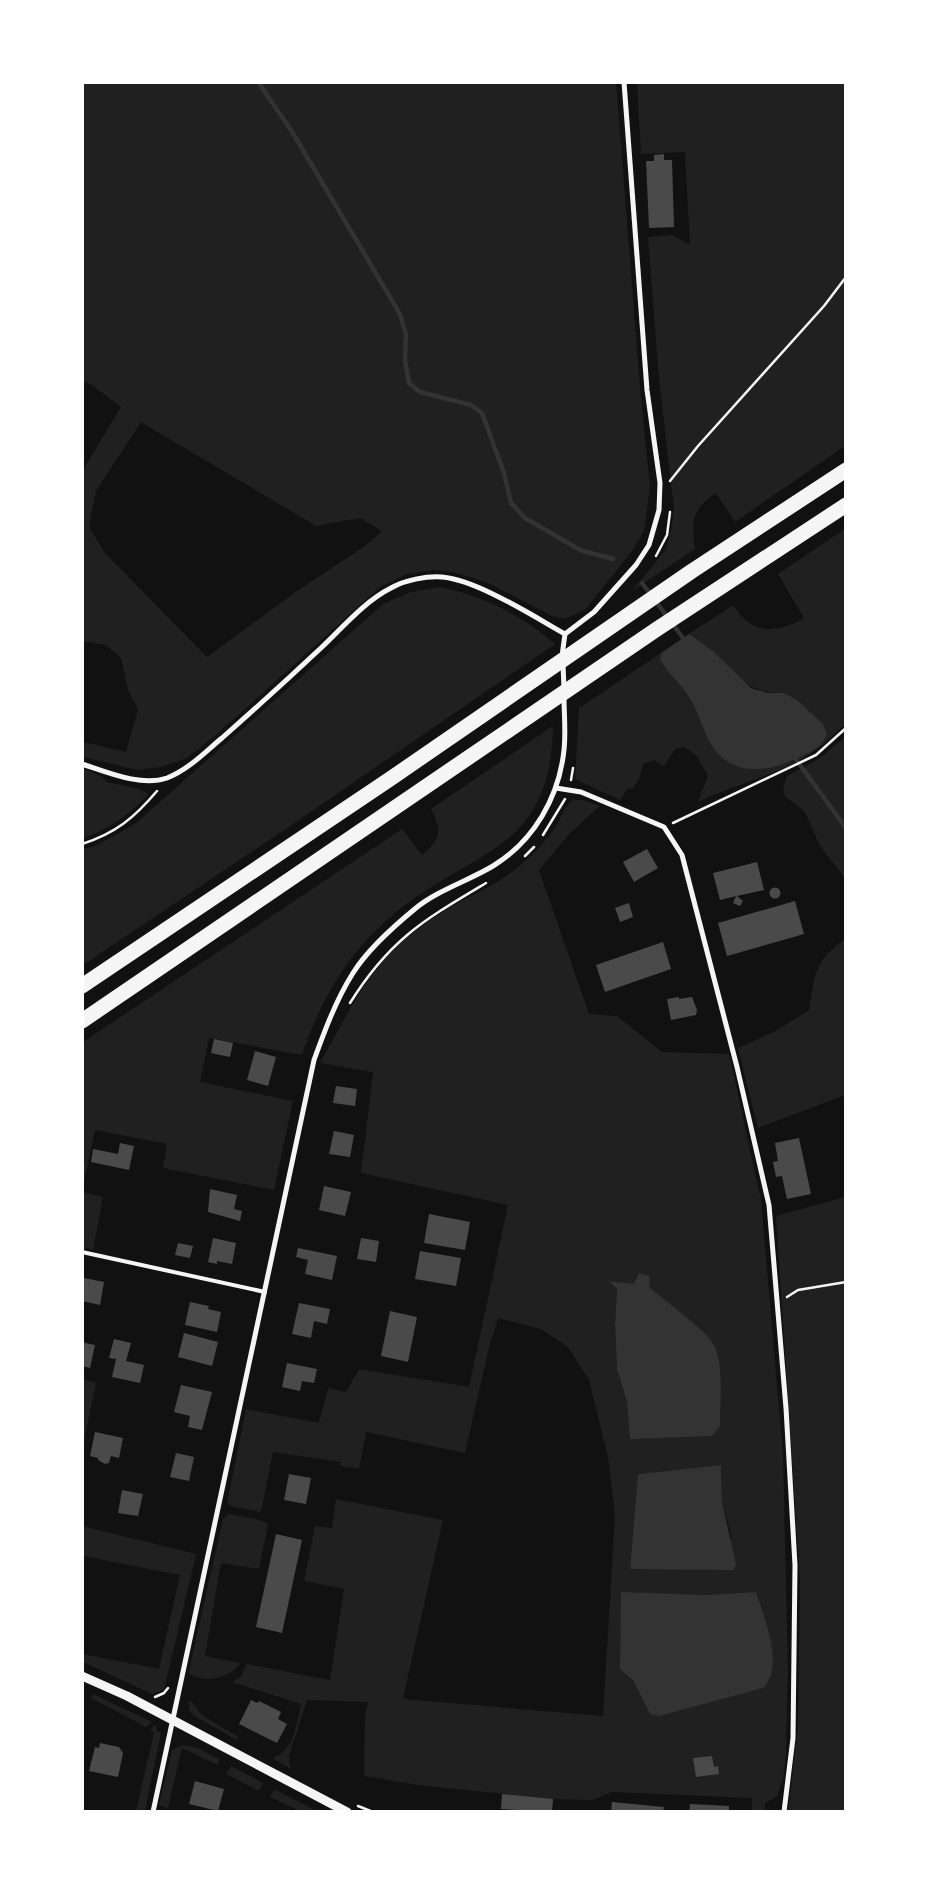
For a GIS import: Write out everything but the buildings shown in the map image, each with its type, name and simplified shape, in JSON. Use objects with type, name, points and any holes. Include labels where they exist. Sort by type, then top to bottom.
[{"type":"highway","points":[[82,986],[390,779],[608,627],[846,470]]},
{"type":"highway","points":[[82,1022],[408,801],[649,634],[846,505]]},
{"type":"street","points":[[153,1812],[314,1060],[333,1010],[354,972],[381,941],[418,906],[494,865],[519,845],[542,819],[556,788],[564,750],[562,647],[564,634],[594,612],[636,565],[649,545],[655,528],[660,497],[660,483],[647,380],[624,82]]},
{"type":"street","points":[[82,764],[119,776],[148,780],[167,778],[196,760],[271,695],[360,612],[390,588],[414,579],[441,577],[459,580],[511,604],[564,634]]},
{"type":"street","points":[[556,788],[569,789],[664,827],[682,855],[737,1067],[769,1205],[795,1566],[793,1738],[784,1812]]},
{"type":"street","points":[[82,1676],[172,1720],[346,1812]]},
{"type":"lane","points":[[82,1252],[265,1292]]},
{"type":"path","points":[[660,497],[698,446],[824,306],[846,277]]},
{"type":"path","points":[[664,827],[816,755],[846,728]]},
{"type":"path","points":[[82,844],[106,836],[123,825],[141,810],[167,778]]},
{"type":"path","points":[[542,837],[562,806],[569,789]]},
{"type":"path","points":[[522,858],[536,845]]},
{"type":"path","points":[[347,1007],[383,956],[408,932],[437,911],[494,878]]},
{"type":"path","points":[[777,1303],[798,1290],[846,1282]]},
{"type":"path","points":[[151,1698],[164,1693],[168,1688],[170,1678]]},
{"type":"shaded area","points":[[82,83],[616,83],[640,387],[650,487],[644,531],[632,551],[585,610],[565,619],[552,616],[486,582],[452,572],[434,570],[407,574],[380,587],[216,735],[187,758],[161,767],[137,770],[83,757],[83,742],[126,752],[138,709],[128,690],[121,658],[106,645],[83,641],[83,470],[121,407],[92,385],[83,381]],"holes":[[[141,422],[316,526],[360,518],[382,531],[365,546],[297,591],[207,657],[104,552],[89,527],[96,491]]]},
{"type":"shaded area","points":[[637,83],[845,83],[845,446],[735,522],[716,493],[702,505],[695,516],[693,531],[695,549],[632,591],[665,551],[671,531],[674,508],[659,380],[648,237],[672,235],[690,245],[685,152],[641,154]]},
{"type":"shaded area","points":[[845,529],[845,724],[831,737],[816,750],[790,765],[698,802],[708,776],[696,755],[684,747],[675,749],[664,766],[654,760],[643,764],[639,779],[633,788],[627,789],[620,800],[575,779],[579,708],[661,653],[660,660],[694,706],[784,693],[752,687],[715,653],[689,634],[733,605],[748,622],[756,627],[765,629],[784,627],[804,618],[778,574]]},
{"type":"shaded area","points":[[440,587],[471,595],[501,608],[530,624],[555,644],[296,822],[83,965],[83,849],[95,846],[135,824],[383,604],[411,592]]},
{"type":"shaded area","points":[[689,634],[713,651],[751,688],[768,693],[784,693],[797,700],[823,724],[827,734],[821,744],[800,757],[778,766],[767,768],[746,768],[726,761],[711,744],[695,707],[660,660],[661,653]]},
{"type":"shaded area","points":[[553,726],[549,768],[538,800],[522,824],[502,843],[423,892],[394,914],[363,944],[327,996],[302,1055],[209,1038],[200,1082],[293,1101],[274,1190],[163,1168],[167,1144],[95,1130],[83,1187],[83,1042],[402,829],[422,855],[433,844],[438,834],[437,823],[431,809]]},
{"type":"shaded area","points":[[844,738],[846,741],[845,878],[820,846],[805,812],[785,796],[783,787],[787,776],[820,758]]},
{"type":"shaded area","points":[[83,768],[103,777],[107,782],[140,789],[148,794],[118,820],[102,830],[83,838]]},
{"type":"shaded area","points":[[573,800],[583,800],[600,806],[570,833],[539,870],[589,1014],[617,1016],[662,1052],[729,1054],[761,1200],[783,1455],[788,1670],[786,1754],[783,1779],[777,1796],[765,1803],[764,1811],[752,1811],[752,1798],[612,1792],[592,1800],[553,1799],[418,1785],[364,1776],[365,1716],[368,1702],[307,1700],[289,1756],[289,1764],[293,1770],[272,1758],[285,1750],[290,1743],[296,1728],[301,1704],[232,1682],[241,1677],[246,1664],[330,1680],[344,1589],[304,1581],[315,1526],[332,1528],[336,1499],[443,1520],[403,1699],[603,1716],[615,1517],[608,1457],[589,1380],[568,1347],[541,1329],[498,1318],[489,1347],[465,1453],[366,1432],[359,1469],[341,1466],[341,1462],[273,1452],[261,1512],[233,1507],[227,1503],[246,1409],[319,1423],[328,1388],[346,1392],[359,1369],[469,1387],[508,1205],[361,1173],[373,1072],[320,1063],[356,999],[381,964],[396,948],[436,916],[494,884],[518,867],[546,840]],"holes":[[[610,1281],[650,1288],[692,1323],[630,1439],[627,1402],[617,1369],[615,1324],[617,1289]],[[721,1465],[722,1502],[732,1538],[630,1569],[638,1474]],[[756,1592],[763,1688],[650,1714],[633,1680],[704,1595]]]},
{"type":"shaded area","points":[[845,939],[845,1095],[758,1128],[738,1048],[774,1032],[809,1010],[818,969],[827,954]]},
{"type":"shaded area","points":[[83,1192],[103,1197],[93,1250],[83,1247]]},
{"type":"shaded area","points":[[845,1197],[845,1811],[788,1811],[798,1728],[800,1579],[776,1216]]},
{"type":"shaded area","points":[[639,1273],[649,1276],[650,1288],[703,1332],[714,1345],[719,1363],[721,1396],[720,1426],[712,1436],[630,1439],[627,1402],[617,1369],[615,1324],[617,1289],[609,1281],[634,1284]]},
{"type":"shaded area","points":[[82,1379],[96,1383],[83,1446]]},
{"type":"shaded area","points":[[721,1465],[722,1502],[736,1564],[733,1570],[630,1569],[638,1474]]},
{"type":"shaded area","points":[[229,1514],[260,1520],[268,1524],[259,1569],[221,1563],[205,1656],[240,1663],[224,1676],[209,1679],[195,1677],[189,1674],[191,1661],[223,1519]]},
{"type":"shaded area","points":[[82,1526],[196,1554],[164,1690],[152,1694],[83,1662],[83,1654],[159,1669],[180,1575],[83,1556]]},
{"type":"shaded area","points":[[621,1592],[704,1595],[756,1592],[771,1641],[773,1655],[769,1679],[763,1688],[659,1716],[650,1714],[633,1680],[620,1669]]},
{"type":"shaded area","points":[[93,1694],[152,1722],[146,1727],[91,1698]]},
{"type":"shaded area","points":[[189,1701],[192,1702],[202,1715],[238,1737],[237,1740],[194,1716],[189,1710]]},
{"type":"shaded area","points":[[155,1725],[157,1731],[161,1733],[145,1811],[136,1811],[154,1733],[150,1730]]},
{"type":"shaded area","points":[[183,1745],[195,1747],[219,1759],[218,1765],[182,1748],[168,1808],[159,1805],[172,1750]]},
{"type":"shaded area","points":[[231,1766],[263,1783],[259,1791],[226,1774]]},
{"type":"shaded area","points":[[274,1789],[317,1811],[300,1811],[270,1797]]},
{"type":"waterway","points":[[258,82],[291,130],[400,314],[406,335],[405,360],[409,383],[420,392],[471,405],[482,413],[504,473],[511,503],[525,518],[580,550],[613,559]]},
{"type":"waterway","points":[[642,583],[686,642]]},
{"type":"waterway","points":[[792,754],[798,762]]},
{"type":"waterway","points":[[800,765],[846,828]]}]
